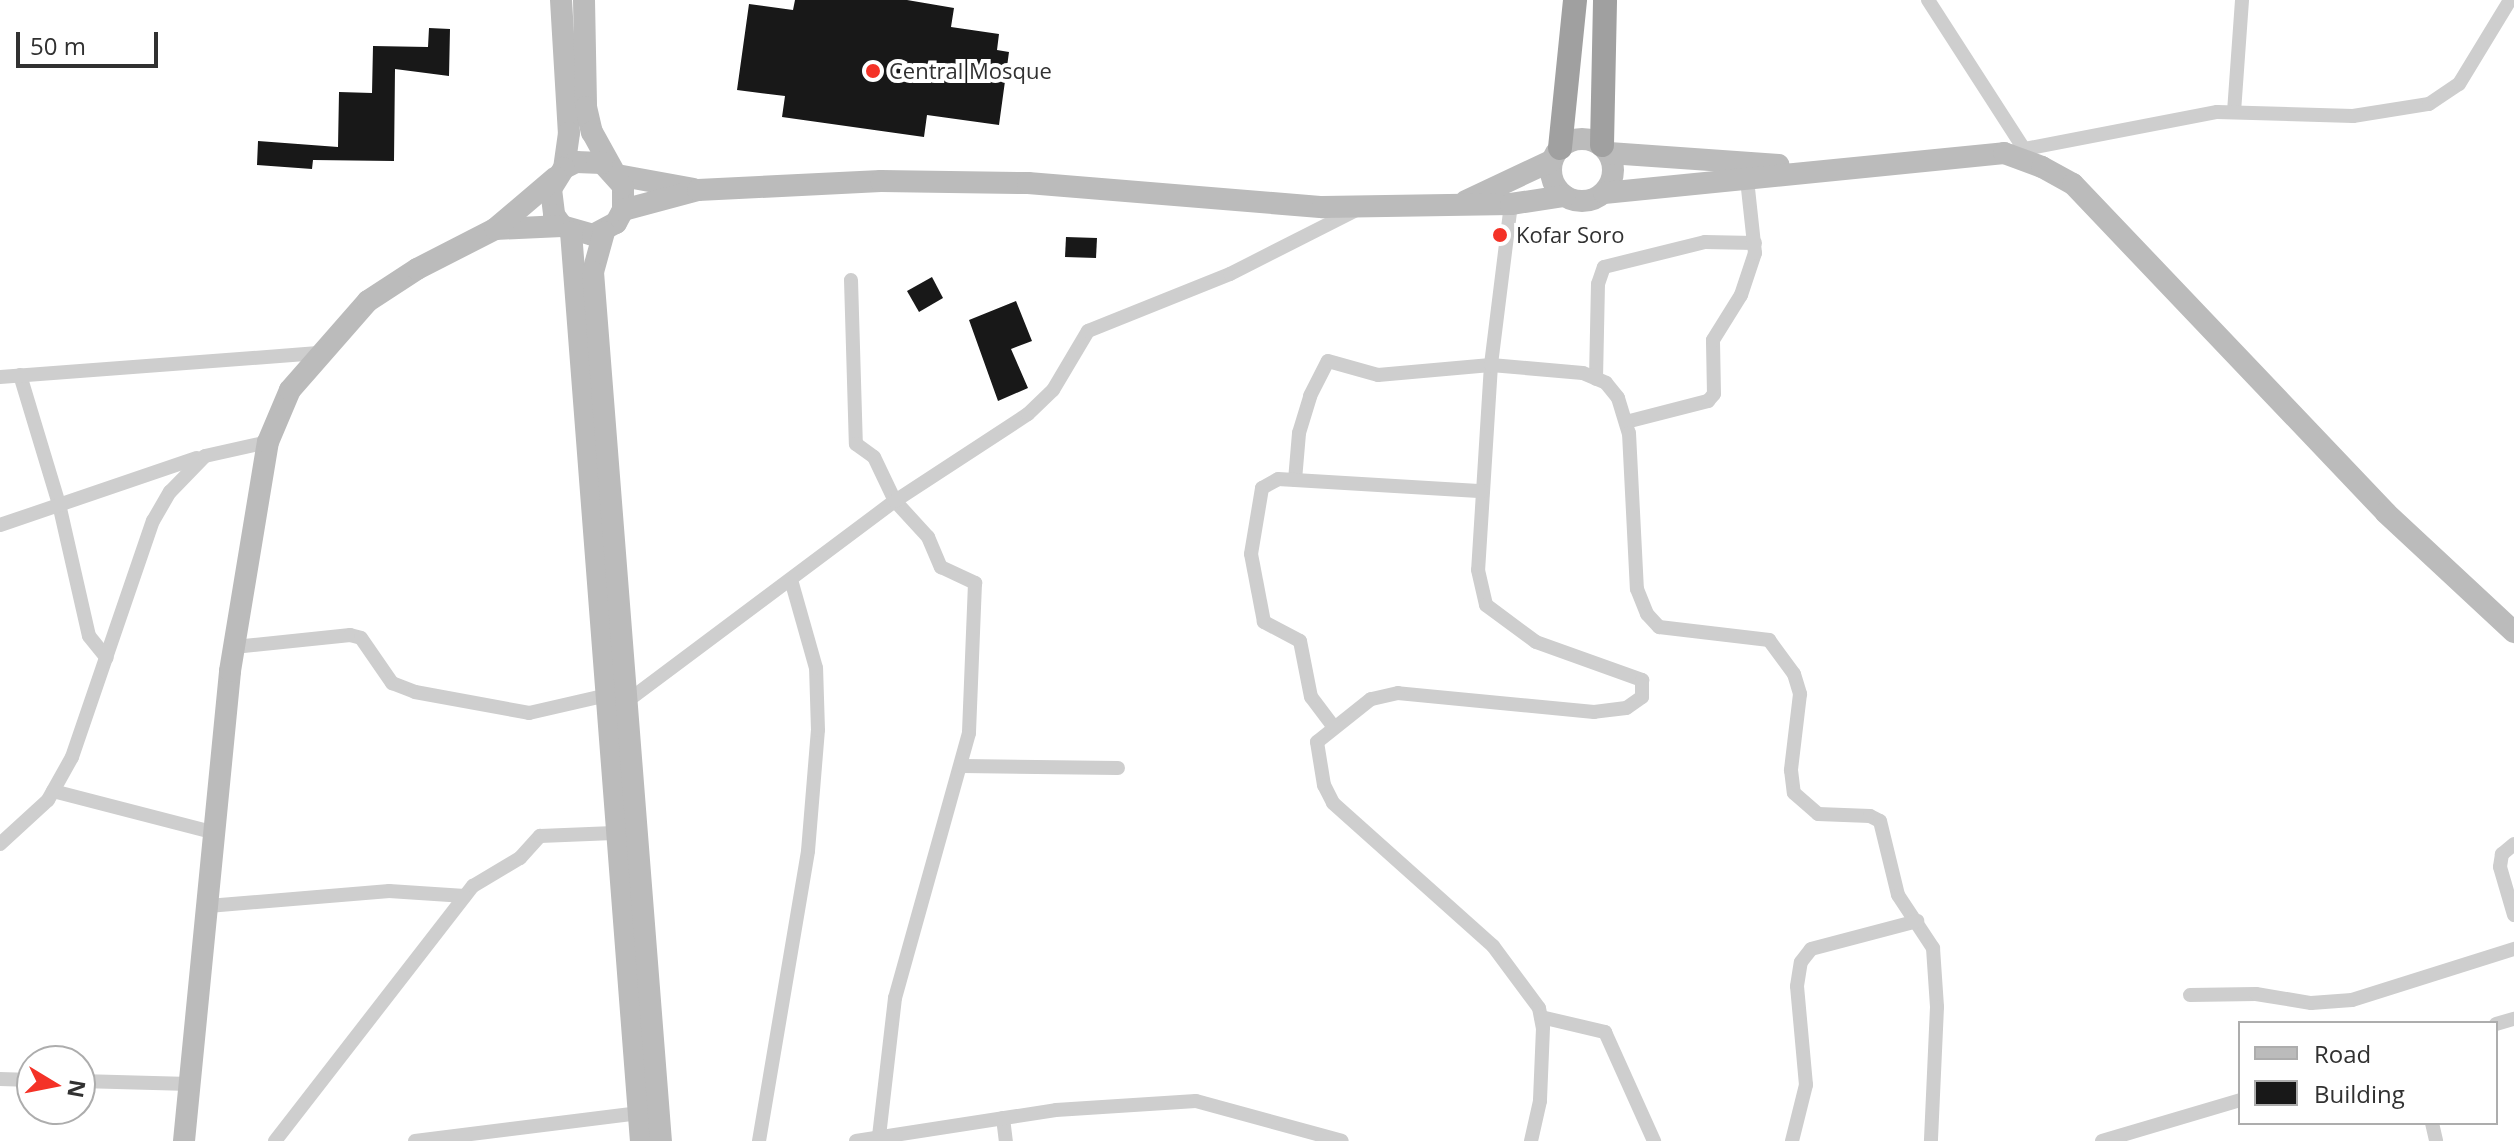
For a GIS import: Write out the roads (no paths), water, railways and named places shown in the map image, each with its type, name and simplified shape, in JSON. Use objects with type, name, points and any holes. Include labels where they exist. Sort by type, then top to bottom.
[{"type":"highway","points":[[1555,154],[1575,0]]},
{"type":"highway","points":[[1605,0],[1606,149]]},
{"type":"main road","points":[[561,0],[569,133],[550,203],[567,229],[641,1141]]},
{"type":"main road","points":[[584,0],[586,107],[597,144],[623,186],[623,210]]},
{"type":"main road","points":[[1462,204],[1579,138],[1606,149],[1824,167]]},
{"type":"main road","points":[[1604,193],[1613,174],[1606,149]]},
{"type":"main road","points":[[661,1141],[593,272],[604,232],[623,210],[698,190],[881,181],[1028,183],[1363,206],[1511,204],[1564,196],[1584,202],[1604,193],[1747,179],[1824,167],[2014,151],[2073,184],[2386,513],[2514,632]]},
{"type":"main road","points":[[1555,154],[1550,174],[1564,196]]},
{"type":"main road","points":[[184,1141],[234,647],[268,442],[290,390],[318,353],[368,301],[495,229],[560,172],[589,160],[615,173],[698,190]]},
{"type":"main road","points":[[495,229],[604,232]]},
{"type":"street","points":[[1928,0],[2014,151],[2172,119],[2234,112],[2353,116],[2429,104],[2459,84],[2510,0]]},
{"type":"street","points":[[2234,112],[2242,0]]},
{"type":"street","points":[[1626,422],[1708,401],[1714,394],[1713,340],[1741,295],[1755,243],[1747,179]]},
{"type":"street","points":[[1511,204],[1491,365],[1478,570],[1486,605],[1536,642],[1642,680],[1642,697],[1626,708],[1594,712],[1398,693],[1371,699],[1333,726],[1317,742],[1324,785],[1333,803],[1493,946],[1524,984],[1541,1017],[1540,1101],[1531,1141]]},
{"type":"street","points":[[626,702],[792,583],[895,501],[1028,414],[1053,390],[1088,331],[1230,274],[1363,206]]},
{"type":"street","points":[[1596,379],[1598,284],[1604,267],[1705,242],[1755,243]]},
{"type":"street","points":[[851,280],[853,437],[874,457],[895,501],[928,537],[941,567],[975,583],[963,766],[895,998],[879,1137]]},
{"type":"street","points":[[0,377],[318,353]]},
{"type":"street","points":[[1295,480],[1299,433],[1310,396],[1328,361],[1378,375],[1491,365],[1596,379],[1618,398],[1626,422],[1637,589],[1647,614],[1659,627],[1748,634],[1779,648],[1800,694],[1791,770],[1794,793],[1818,814],[1880,821],[1898,895],[1933,948],[1937,1007],[1931,1141]]},
{"type":"street","points":[[20,375],[59,504],[89,636],[107,658]]},
{"type":"street","points":[[0,525],[205,456],[268,442]]},
{"type":"street","points":[[0,844],[25,825],[53,791],[72,757],[153,521],[170,492],[205,456]]},
{"type":"street","points":[[1333,726],[1311,697],[1300,641],[1264,622],[1251,554],[1262,488],[1278,479],[1483,491]]},
{"type":"street","points":[[759,1141],[806,865],[818,730],[816,668],[792,583]]},
{"type":"street","points":[[234,647],[350,635],[361,638],[392,683],[415,692],[529,713],[603,696]]},
{"type":"street","points":[[963,766],[1118,768]]},
{"type":"street","points":[[53,791],[215,833]]},
{"type":"street","points":[[275,1141],[482,878],[520,858],[540,836],[614,833]]},
{"type":"street","points":[[2514,844],[2502,854],[2500,867],[2514,915]]},
{"type":"street","points":[[208,906],[389,891],[465,896]]},
{"type":"street","points":[[1792,1141],[1806,1085],[1797,986],[1801,962],[1811,949],[1917,921]]},
{"type":"street","points":[[2190,995],[2256,994],[2311,1003],[2352,1000],[2514,949]]},
{"type":"street","points":[[1541,1017],[1605,1032],[1654,1141]]},
{"type":"street","points":[[96,1081],[190,1084]]},
{"type":"street","points":[[856,1141],[1003,1118],[1196,1101],[1342,1141]]},
{"type":"street","points":[[2102,1141],[2238,1101]]},
{"type":"street","points":[[424,1140],[639,1113]]},
{"type":"street","points":[[1003,1118],[1006,1141]]},
{"type":"place","name":"Central Mosque","points":[[873,71]]},
{"type":"place","name":"Kofar Soro","points":[[1500,235]]}]
